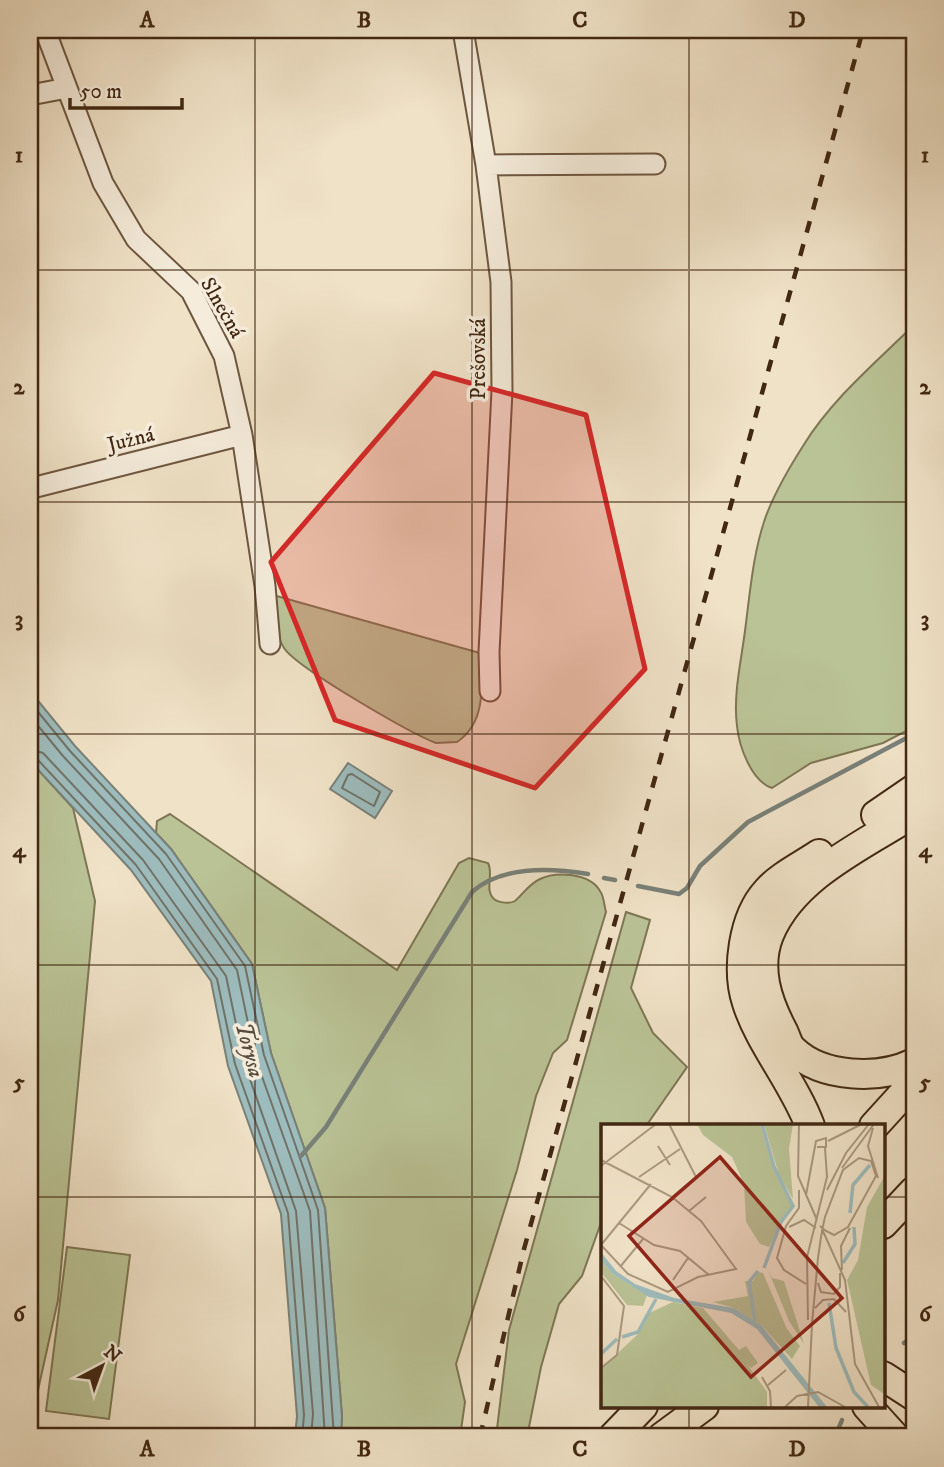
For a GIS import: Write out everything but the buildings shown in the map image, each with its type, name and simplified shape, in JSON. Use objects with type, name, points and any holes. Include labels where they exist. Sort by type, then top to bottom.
[{"type":"highway","points":[[809,1124],[798,1094],[746,1002],[743,959],[748,923],[766,891],[914,789]]},
{"type":"highway","points":[[914,813],[819,873],[789,901],[769,935],[762,974],[772,1012],[792,1049],[822,1067],[865,1074],[903,1069],[914,1063]]},
{"type":"highway","points":[[876,1124],[914,1082]]},
{"type":"highway","points":[[884,1223],[909,1196]]},
{"type":"highway","points":[[884,1234],[909,1196]]},
{"type":"highway","points":[[884,1377],[914,1396]]},
{"type":"highway","points":[[662,1437],[701,1408]]},
{"type":"highway","points":[[869,1408],[895,1437]]},
{"type":"highway","points":[[613,1437],[640,1410]]},
{"type":"street","name":"Slnečná","points":[[45,30],[103,183],[136,239],[191,291],[223,356],[242,435],[265,586],[270,644]]},
{"type":"street","name":"Prešovská","points":[[463,30],[502,282],[502,391],[489,652],[490,691]]},
{"type":"street","points":[[30,95],[67,88]]},
{"type":"street","points":[[486,165],[655,164]]},
{"type":"street","name":"Južná","points":[[33,488],[242,435]]},
{"type":"highlighted area","points":[[434,373],[586,415],[645,669],[535,788],[335,720],[271,562]]},
{"type":"green space","points":[[914,325],[914,727],[883,743],[811,763],[772,788],[758,778],[747,762],[740,743],[736,714],[750,587],[762,530],[778,489],[814,429],[855,382]]},
{"type":"green space","points":[[273,595],[480,653],[481,702],[474,724],[457,742],[436,743],[380,714],[331,684],[284,648],[277,629]]},
{"type":"green space","points":[[30,761],[73,808],[95,901],[58,1300],[34,1408],[31,1437]]},
{"type":"green space","points":[[170,814],[397,970],[459,863],[469,858],[488,863],[491,895],[502,902],[515,901],[536,881],[555,875],[572,875],[589,880],[601,893],[606,912],[567,1040],[553,1053],[536,1096],[517,1170],[456,1364],[465,1402],[460,1437],[341,1437],[342,1416],[325,1208],[271,1053],[252,964],[171,849],[156,833],[157,821]]},
{"type":"green space","points":[[626,912],[650,920],[631,988],[653,1033],[687,1067],[647,1124],[601,1124],[601,1223],[582,1276],[559,1304],[541,1367],[527,1437],[496,1437],[509,1330]]},
{"type":"green space","points":[[67,1247],[130,1255],[109,1419],[46,1411]]},
{"type":"water","name":"Torysa","points":[[30,691],[75,746],[171,849],[252,964],[271,1053],[325,1208],[342,1416],[341,1437],[295,1437],[297,1416],[281,1214],[228,1066],[211,981],[131,870],[30,761]]},
{"type":"water","points":[[348,763],[392,791],[375,818],[330,789]]},
{"type":"waterway","points":[[638,886],[679,894],[687,888],[700,866],[748,822],[914,734]]},
{"type":"waterway","points":[[301,1156],[326,1127],[472,892],[497,877],[512,873],[543,870],[588,874]]},
{"type":"waterway","points":[[604,878],[615,880]]},
{"type":"waterway","points":[[904,1343],[914,1335]]},
{"type":"waterway","points":[[835,1437],[842,1420]]},
{"type":"railway","points":[[480,1437],[524,1249],[863,30]]}]
